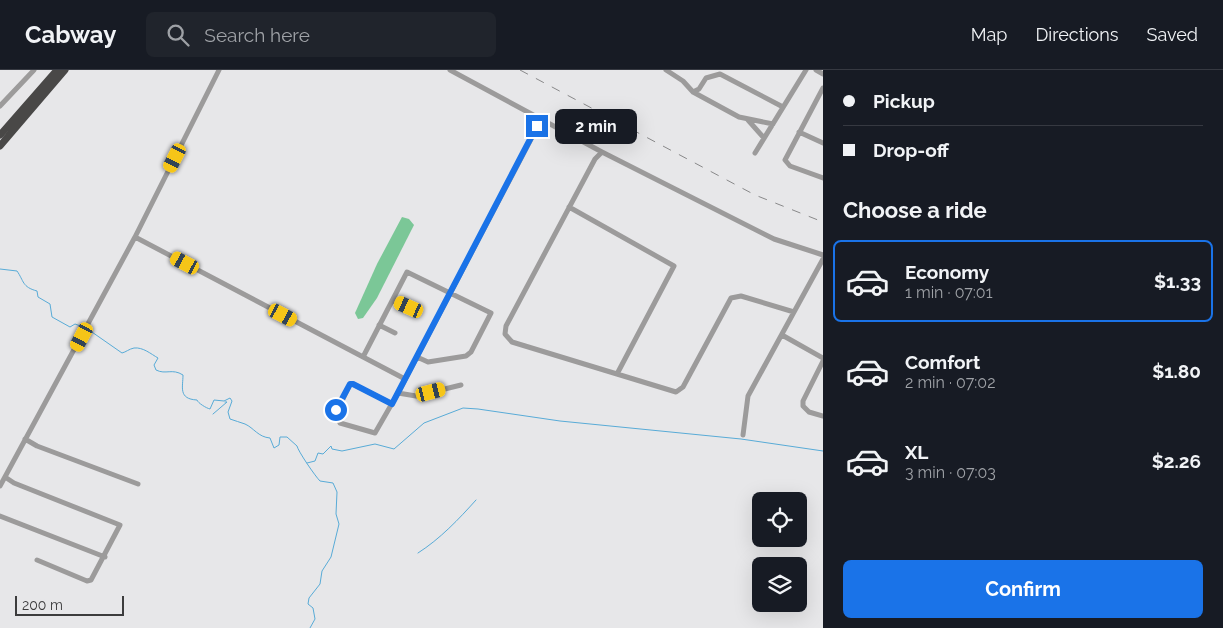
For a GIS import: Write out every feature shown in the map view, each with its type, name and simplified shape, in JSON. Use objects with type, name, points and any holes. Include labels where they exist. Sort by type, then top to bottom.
[{"type":"highway","points":[[0,146],[3,132],[57,70]]},
{"type":"highway","points":[[3,132],[66,70]]},
{"type":"street","points":[[0,106],[34,70]]},
{"type":"street","points":[[0,486],[135,237],[219,70]]},
{"type":"street","points":[[450,70],[602,152],[774,239],[823,255]]},
{"type":"street","points":[[666,70],[683,81],[693,92],[739,117],[773,124]]},
{"type":"street","points":[[754,153],[806,70]]},
{"type":"street","points":[[816,70],[823,74]]},
{"type":"street","points":[[693,92],[698,89],[706,78],[720,74],[783,107]]},
{"type":"street","points":[[823,88],[785,160],[790,166],[823,178]]},
{"type":"street","points":[[747,118],[764,138]]},
{"type":"street","points":[[392,404],[350,384],[336,414],[340,422],[375,434],[392,404],[398,393],[451,293],[541,120]]},
{"type":"street","points":[[799,132],[823,143]]},
{"type":"street","points":[[602,152],[595,159],[506,326],[505,334],[512,342],[676,392],[682,387],[731,298],[741,296],[794,312]]},
{"type":"street","points":[[569,207],[674,266],[616,374]]},
{"type":"street","points":[[135,237],[405,379]]},
{"type":"street","points":[[743,435],[748,396],[823,259]]},
{"type":"street","points":[[363,357],[407,272],[489,311],[491,316],[471,352],[466,356],[428,362],[417,356]]},
{"type":"street","points":[[393,300],[409,307]]},
{"type":"street","points":[[380,325],[395,333]]},
{"type":"street","points":[[782,335],[823,360],[803,401],[803,406],[809,412],[823,416]]},
{"type":"street","points":[[398,393],[416,396],[461,385]]},
{"type":"street","points":[[25,439],[37,446],[138,484]]},
{"type":"street","points":[[5,477],[118,524],[120,528],[93,579],[88,581],[36,560]]},
{"type":"street","points":[[0,516],[105,556]]},
{"type":"green space","points":[[402,217],[409,219],[414,225],[377,298],[363,318],[358,319],[355,313],[377,264]]},
{"type":"waterway","points":[[0,269],[17,271],[26,286],[37,291],[38,297],[50,304],[52,317],[70,327],[75,324],[83,327]]},
{"type":"waterway","points":[[89,330],[122,353],[132,348],[137,348],[147,351],[158,358],[154,365],[156,370],[176,372],[183,375],[182,388],[184,395],[197,400],[206,408],[210,409],[214,400],[224,401],[230,398],[232,401],[228,412],[230,419],[245,424],[262,436],[270,438],[274,448],[279,445],[280,437],[287,437],[297,446],[307,464],[320,481],[333,483],[337,492],[336,514],[339,524],[331,557],[322,571],[320,584],[309,598],[308,604],[313,608],[315,619],[310,628]]},
{"type":"waterway","points":[[213,414],[227,402],[225,402]]},
{"type":"waterway","points":[[307,463],[315,461],[318,453],[323,454],[331,446],[332,449],[342,451],[375,444],[394,449],[424,423],[463,408],[560,421],[741,439],[823,451]]},
{"type":"waterway","points":[[418,553],[442,535],[476,500]]},
{"type":"railway","points":[[520,70],[755,195],[823,222]]},
{"type":"route","points":[[336,410],[350,384],[392,404],[537,126]]}]
